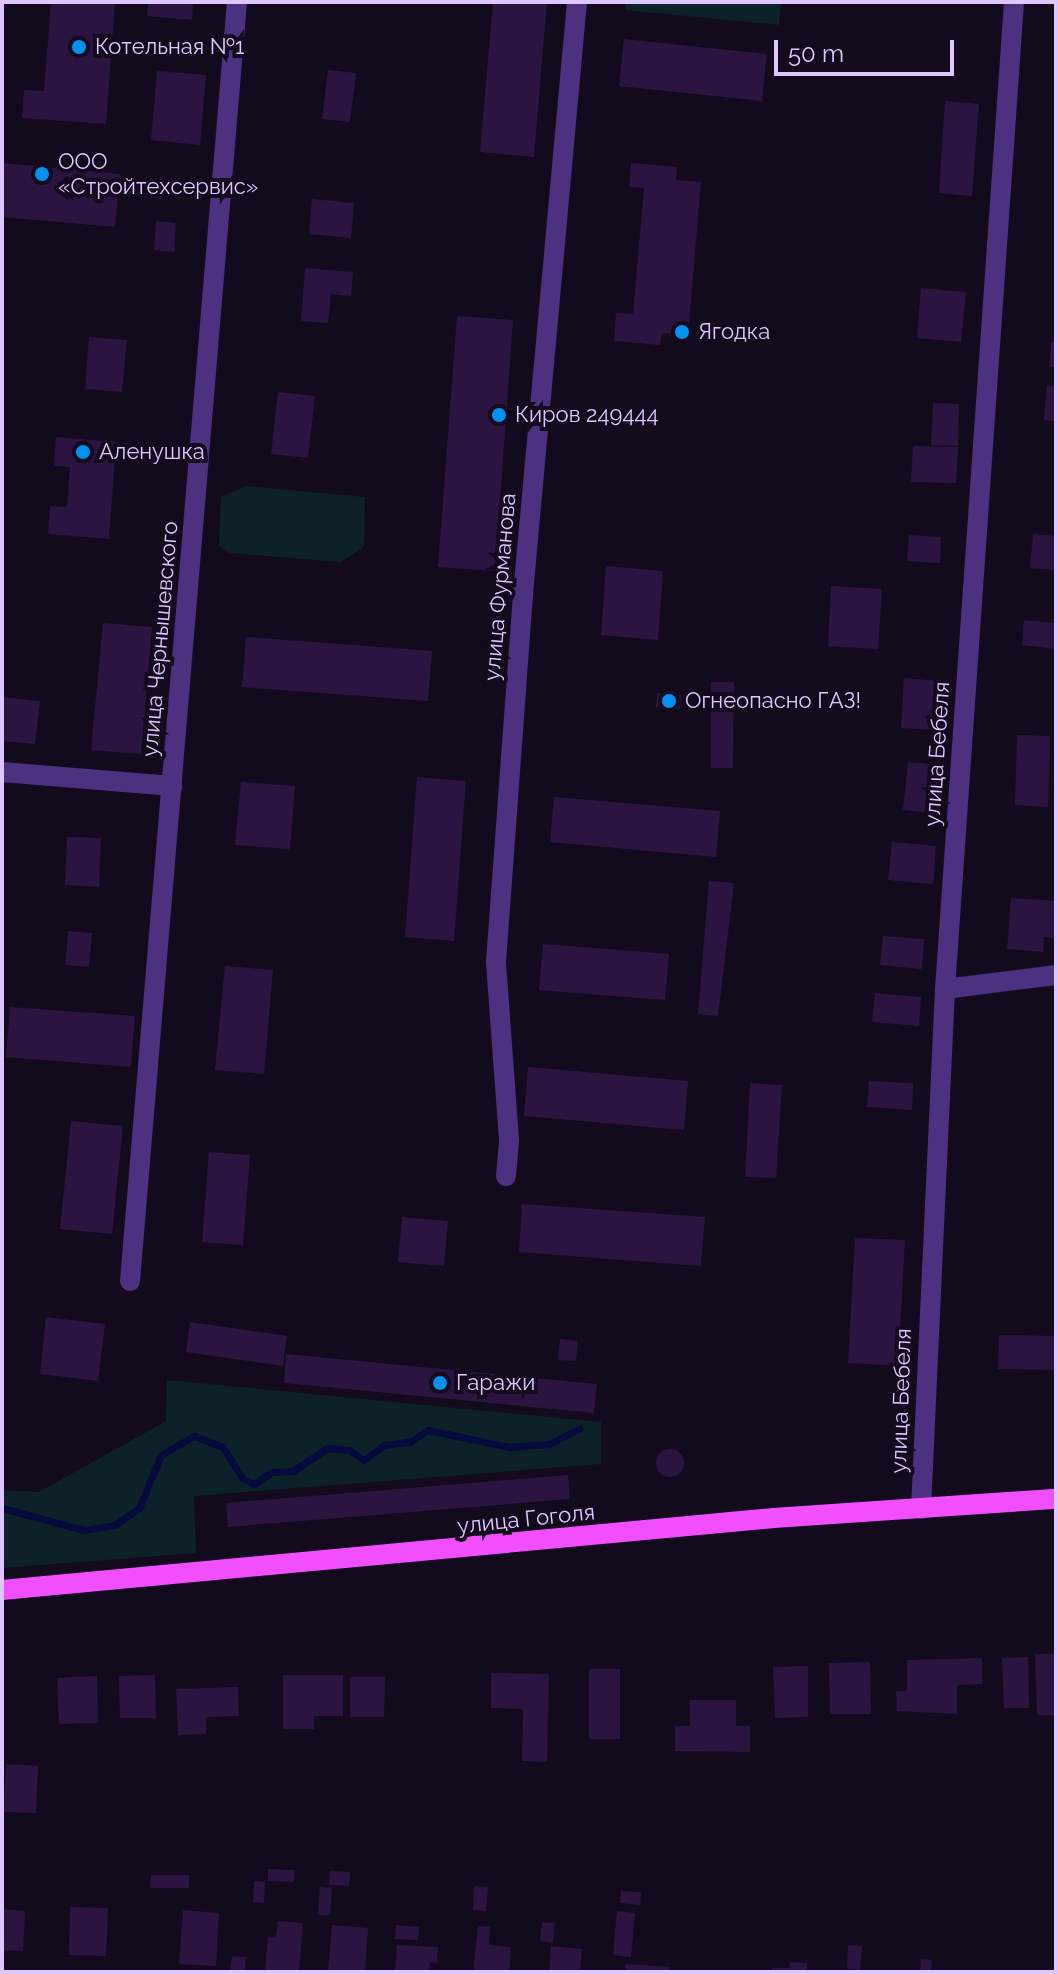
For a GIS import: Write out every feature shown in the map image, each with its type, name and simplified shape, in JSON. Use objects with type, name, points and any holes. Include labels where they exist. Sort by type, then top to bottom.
[{"type":"main road","name":"улица Гоголя","points":[[2,1590],[223,1574],[774,1518],[1056,1499]]},
{"type":"street","name":"улица Чернышевского","points":[[130,1281],[237,2]]},
{"type":"street","name":"улица Фурманова","points":[[506,1176],[509,1140],[496,962],[523,594],[577,2]]},
{"type":"street","name":"улица Бебеля","points":[[921,1509],[945,989],[1014,2]]},
{"type":"street","points":[[2,772],[172,786]]},
{"type":"street","points":[[945,989],[1056,975]]},
{"type":"shaded area","points":[[626,2],[781,2],[779,25],[625,10]]},
{"type":"shaded area","points":[[246,486],[365,497],[364,547],[341,562],[230,553],[219,546],[221,497]]},
{"type":"shaded area","points":[[167,1380],[601,1422],[601,1464],[194,1496],[196,1553],[2,1568],[2,1490],[39,1492],[166,1421]]},
{"type":"building","name":"Котельная №1","points":[[51,2],[115,2],[106,124],[22,118],[24,90],[44,91]]},
{"type":"building","points":[[148,2],[193,2],[192,20],[147,16]]},
{"type":"building","points":[[493,2],[547,2],[534,157],[480,152]]},
{"type":"building","points":[[624,39],[767,54],[762,101],[619,86]]},
{"type":"building","points":[[328,70],[356,73],[350,122],[322,119]]},
{"type":"building","points":[[157,71],[206,75],[200,145],[151,140]]},
{"type":"building","points":[[945,101],[979,104],[972,196],[939,193]]},
{"type":"building","points":[[2,163],[120,174],[115,227],[2,217]]},
{"type":"building","points":[[631,163],[677,167],[676,180],[701,182],[688,335],[662,333],[660,345],[614,341],[616,313],[633,314],[644,188],[629,187]]},
{"type":"building","points":[[312,199],[354,203],[351,238],[309,234]]},
{"type":"building","points":[[156,221],[176,223],[174,252],[154,250]]},
{"type":"building","points":[[305,268],[353,272],[351,296],[331,294],[328,323],[301,321]]},
{"type":"building","points":[[921,288],[966,292],[961,342],[917,338]]},
{"type":"building","points":[[457,316],[513,320],[495,571],[438,567]]},
{"type":"building","points":[[89,337],[127,340],[122,392],[85,389]]},
{"type":"building","points":[[1051,342],[1056,342],[1056,367],[1049,367]]},
{"type":"building","points":[[1047,386],[1056,386],[1056,421],[1044,420]]},
{"type":"building","points":[[278,392],[315,396],[308,458],[271,454]]},
{"type":"building","points":[[933,403],[959,404],[958,446],[931,445]]},
{"type":"building","points":[[56,437],[116,442],[109,539],[48,534],[50,506],[67,507],[70,467],[54,466]]},
{"type":"building","points":[[913,446],[958,447],[956,483],[911,482]]},
{"type":"building","points":[[1033,534],[1056,536],[1056,570],[1030,568]]},
{"type":"building","points":[[909,535],[941,537],[940,563],[907,561]]},
{"type":"building","points":[[606,566],[663,571],[658,640],[601,635]]},
{"type":"building","points":[[831,586],[882,589],[878,649],[828,646]]},
{"type":"building","points":[[1024,620],[1056,623],[1056,649],[1022,645]]},
{"type":"building","points":[[103,623],[152,627],[141,754],[91,750]]},
{"type":"building","points":[[246,637],[432,651],[428,701],[242,687]]},
{"type":"building","points":[[904,678],[939,681],[935,730],[901,728]]},
{"type":"building","points":[[711,682],[734,682],[733,768],[711,768]]},
{"type":"building","name":"Огнеопасно ГАЗ!","points":[[657,693],[681,695],[680,709],[656,707]]},
{"type":"building","points":[[2,697],[40,701],[35,744],[2,741]]},
{"type":"building","points":[[1017,735],[1050,736],[1048,807],[1015,805]]},
{"type":"building","points":[[908,762],[939,765],[935,813],[903,810]]},
{"type":"building","points":[[417,777],[466,781],[454,941],[405,937]]},
{"type":"building","points":[[241,782],[295,786],[290,849],[235,845]]},
{"type":"building","points":[[554,797],[720,811],[716,857],[550,842]]},
{"type":"building","points":[[67,837],[101,838],[99,887],[65,885]]},
{"type":"building","points":[[892,842],[936,846],[933,884],[888,880]]},
{"type":"building","points":[[709,881],[734,883],[718,1016],[698,1014]]},
{"type":"building","points":[[1011,898],[1056,901],[1056,938],[1044,937],[1043,952],[1007,949]]},
{"type":"building","points":[[68,931],[92,933],[89,967],[65,965]]},
{"type":"building","points":[[883,936],[924,939],[922,969],[880,965]]},
{"type":"building","points":[[543,944],[669,954],[665,1000],[539,990]]},
{"type":"building","points":[[225,966],[273,970],[264,1074],[215,1070]]},
{"type":"building","points":[[875,993],[921,997],[919,1026],[872,1022]]},
{"type":"building","points":[[10,1007],[135,1016],[131,1067],[6,1057]]},
{"type":"building","points":[[528,1067],[688,1081],[684,1130],[524,1116]]},
{"type":"building","points":[[869,1081],[913,1083],[912,1110],[867,1107]]},
{"type":"building","points":[[750,1083],[782,1085],[776,1178],[745,1177]]},
{"type":"building","points":[[71,1121],[123,1126],[112,1234],[60,1229]]},
{"type":"building","points":[[209,1152],[250,1155],[243,1245],[202,1242]]},
{"type":"building","points":[[522,1204],[705,1217],[701,1266],[519,1252]]},
{"type":"building","points":[[402,1217],[448,1221],[444,1266],[398,1262]]},
{"type":"building","points":[[855,1238],[905,1240],[898,1366],[848,1363]]},
{"type":"building","points":[[46,1317],[105,1324],[98,1381],[40,1374]]},
{"type":"building","points":[[190,1322],[287,1336],[283,1366],[186,1352]]},
{"type":"building","points":[[999,1335],[1056,1336],[1056,1370],[998,1369]]},
{"type":"building","points":[[560,1339],[578,1341],[576,1361],[558,1360]]},
{"type":"building","name":"Гаражи","points":[[286,1354],[597,1384],[594,1413],[284,1383]]},
{"type":"building","points":[[670,1449],[680,1453],[684,1463],[680,1473],[670,1477],[660,1473],[656,1463],[660,1453]]},
{"type":"building","points":[[568,1475],[570,1499],[228,1527],[226,1503]]},
{"type":"building","points":[[1035,1654],[1056,1654],[1056,1715],[1037,1715]]},
{"type":"building","points":[[1028,1657],[1029,1708],[1004,1708],[1002,1658]]},
{"type":"building","points":[[982,1658],[982,1684],[957,1685],[957,1714],[897,1711],[896,1691],[907,1691],[907,1660]]},
{"type":"building","points":[[870,1662],[871,1714],[830,1714],[829,1663]]},
{"type":"building","points":[[808,1666],[808,1717],[775,1718],[773,1667]]},
{"type":"building","points":[[589,1669],[620,1669],[620,1739],[589,1739]]},
{"type":"building","points":[[491,1673],[549,1674],[547,1762],[522,1761],[523,1709],[491,1708]]},
{"type":"building","points":[[155,1675],[156,1718],[120,1718],[119,1676]]},
{"type":"building","points":[[283,1675],[343,1675],[343,1716],[314,1716],[314,1729],[283,1729]]},
{"type":"building","points":[[97,1676],[98,1723],[59,1724],[57,1678]]},
{"type":"building","points":[[350,1677],[385,1677],[384,1717],[350,1717]]},
{"type":"building","points":[[238,1687],[239,1716],[206,1717],[206,1734],[178,1735],[176,1689]]},
{"type":"building","points":[[690,1700],[736,1700],[736,1726],[750,1726],[750,1752],[675,1751],[675,1726],[690,1726]]},
{"type":"building","points":[[6,1764],[38,1766],[36,1813],[4,1812]]},
{"type":"building","points":[[268,1869],[295,1870],[294,1882],[268,1881]]},
{"type":"building","points":[[330,1871],[350,1872],[349,1886],[329,1885]]},
{"type":"building","points":[[151,1875],[189,1875],[189,1888],[150,1888]]},
{"type":"building","points":[[254,1881],[265,1882],[264,1903],[253,1902]]},
{"type":"building","points":[[474,1886],[488,1887],[486,1911],[473,1910]]},
{"type":"building","points":[[320,1887],[332,1888],[330,1915],[318,1915]]},
{"type":"building","points":[[621,1891],[641,1892],[640,1905],[620,1903]]},
{"type":"building","points":[[70,1907],[108,1908],[106,1956],[69,1955]]},
{"type":"building","points":[[2,1909],[25,1911],[23,1951],[2,1950]]},
{"type":"building","points":[[183,1910],[219,1913],[216,1966],[179,1964]]},
{"type":"building","points":[[617,1911],[635,1913],[631,1957],[613,1955]]},
{"type":"building","points":[[278,1921],[303,1923],[299,1972],[265,1970],[268,1937],[276,1938]]},
{"type":"building","points":[[542,1922],[555,1923],[553,1943],[540,1941]]},
{"type":"building","points":[[332,1925],[368,1928],[365,1972],[328,1972]]},
{"type":"building","points":[[396,1925],[419,1927],[418,1940],[395,1939]]},
{"type":"building","points":[[478,1926],[490,1927],[489,1945],[511,1947],[509,1972],[473,1972]]},
{"type":"building","points":[[397,1945],[438,1947],[437,1963],[430,1962],[429,1972],[395,1972]]},
{"type":"building","points":[[848,1945],[862,1946],[860,1970],[847,1969]]},
{"type":"building","points":[[551,1946],[582,1949],[580,1972],[549,1972]]},
{"type":"building","points":[[232,1956],[246,1957],[245,1972],[230,1972]]},
{"type":"building","points":[[921,1959],[932,1960],[931,1972],[920,1972]]},
{"type":"building","points":[[790,1962],[807,1963],[807,1972],[772,1972],[772,1968],[789,1968]]},
{"type":"building","points":[[626,1964],[670,1967],[670,1972],[625,1972]]},
{"type":"waterway","points":[[2,1508],[84,1530],[115,1525],[139,1508],[161,1455],[194,1436],[223,1447],[242,1478],[254,1484],[272,1472],[293,1471],[327,1448],[349,1450],[364,1460],[384,1445],[410,1442],[428,1430],[509,1447],[549,1444],[579,1429]]},
{"type":"place","name":"Котельная №1","points":[[79,47]]},
{"type":"place","name":"ООО «Стройтехсервис»","points":[[42,174]]},
{"type":"place","name":"Ягодка","points":[[682,332]]},
{"type":"place","name":"Киров 249444","points":[[499,415]]},
{"type":"place","name":"Аленушка","points":[[83,452]]},
{"type":"place","name":"Огнеопасно ГАЗ!","points":[[669,701]]},
{"type":"place","name":"Гаражи","points":[[440,1383]]}]
